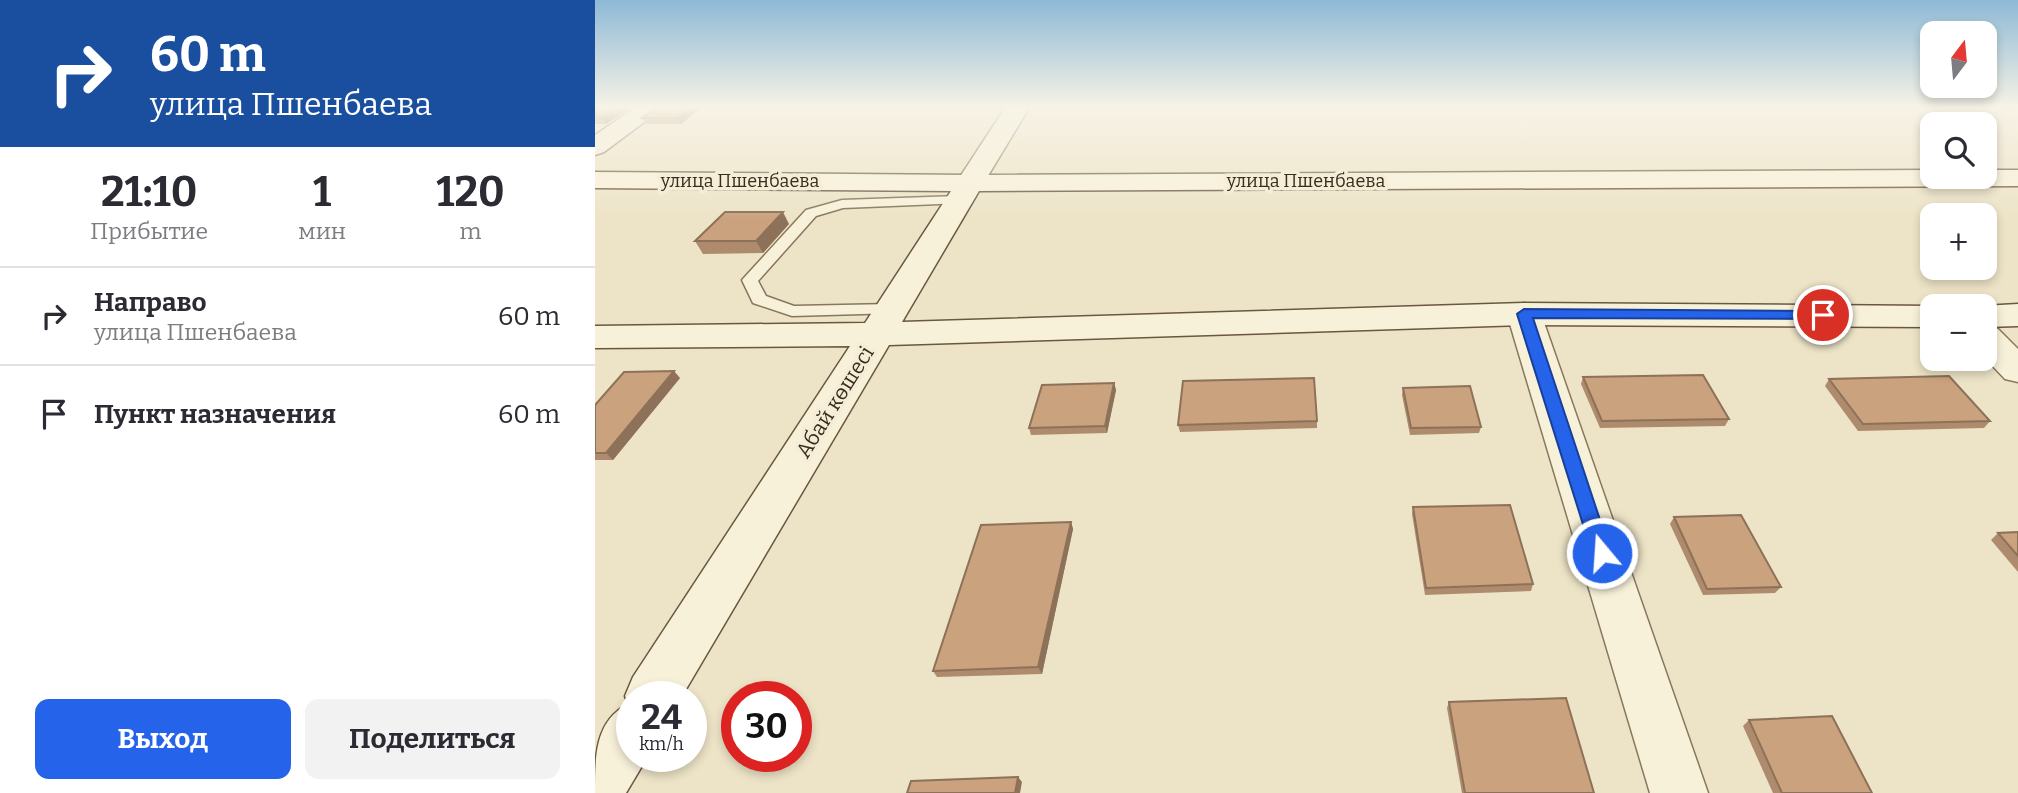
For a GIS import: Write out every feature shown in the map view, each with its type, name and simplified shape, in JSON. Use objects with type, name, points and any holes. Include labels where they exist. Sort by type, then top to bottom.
[{"type":"main road","name":"Абай көшесі","points":[[661,681],[993,145]]},
{"type":"main road","name":"улица Пшенбаева","points":[[595,180],[964,191],[2018,178]]},
{"type":"main road","points":[[1524,314],[1679,793]]},
{"type":"main road","points":[[595,337],[884,322],[1524,314],[1920,316]]},
{"type":"main road","points":[[1997,316],[2018,316]]},
{"type":"main road","points":[[1997,349],[2018,370]]},
{"type":"main road","points":[[595,789],[616,756]]},
{"type":"lane","points":[[884,322],[792,311],[759,299],[750,280],[811,213],[842,204],[964,191]]},
{"type":"building","points":[[725,212],[783,212],[756,241],[695,241]]},
{"type":"building","points":[[674,371],[606,453],[595,453],[595,405],[624,372]]},
{"type":"building","points":[[1703,375],[1729,419],[1602,421],[1583,377]]},
{"type":"building","points":[[1949,376],[1990,421],[1863,424],[1829,379]]},
{"type":"building","points":[[1314,378],[1317,421],[1178,425],[1183,381]]},
{"type":"building","points":[[1114,383],[1105,426],[1029,428],[1042,385]]},
{"type":"building","points":[[1470,386],[1481,427],[1411,428],[1403,388]]},
{"type":"building","points":[[1510,505],[1533,584],[1426,588],[1413,507]]},
{"type":"building","points":[[1741,515],[1781,587],[1707,589],[1674,517]]},
{"type":"building","points":[[1071,522],[1038,667],[933,671],[981,525]]},
{"type":"building","points":[[2018,532],[2018,556],[1998,533]]},
{"type":"building","points":[[1566,698],[1594,793],[1465,793],[1449,702]]},
{"type":"building","points":[[1832,716],[1872,793],[1782,793],[1749,720]]},
{"type":"building","points":[[1018,777],[1015,793],[907,793],[911,781]]},
{"type":"route","points":[[1602,553],[1524,314],[1823,315]]}]
